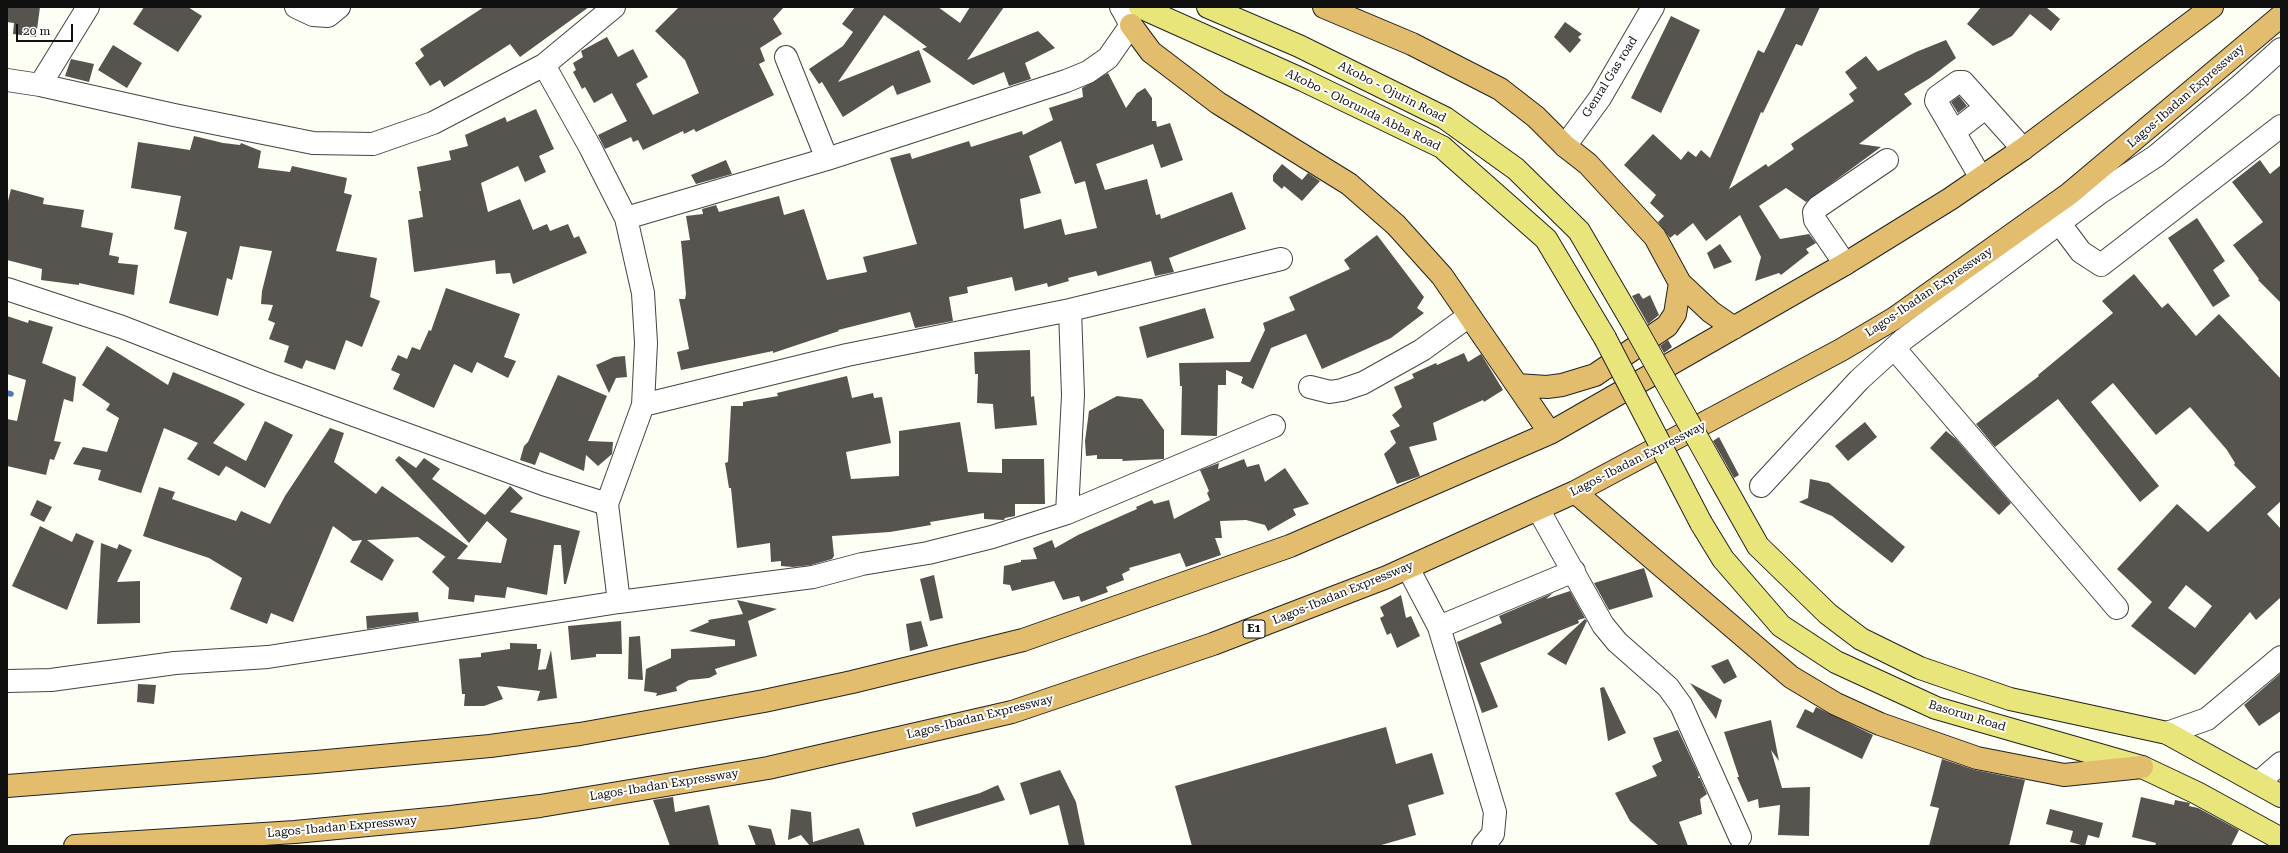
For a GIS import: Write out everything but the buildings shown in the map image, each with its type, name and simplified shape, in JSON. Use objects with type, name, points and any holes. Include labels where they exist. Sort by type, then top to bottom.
[{"type":"highway","points":[[1324,7],[1412,44],[1500,89],[1536,117],[1565,146],[1588,164],[1655,237],[1680,283],[1711,312],[1734,328]]},
{"type":"highway","points":[[7,786],[266,767],[490,746],[661,720],[852,682],[1023,640],[1290,546],[1550,433],[1845,264],[1981,178],[2023,149],[2212,7]]},
{"type":"highway","points":[[1130,13],[1150,52],[1218,103],[1349,184],[1396,225],[1442,276],[1550,433]]},
{"type":"highway","name":"Lagos-Ibadan Expressway","points":[[75,846],[296,832],[450,817],[540,806],[768,768],[954,725],[1044,702],[1213,644],[1408,568],[1575,492],[1749,400],[1895,318],[2069,194],[2281,16]]},
{"type":"highway","points":[[1516,385],[1546,387],[1562,385],[1595,375],[1667,326],[1675,314],[1680,283]]},
{"type":"highway","points":[[1575,492],[1791,677],[1836,704],[1880,724],[1977,758],[2064,775],[2142,767]]},
{"type":"main road","name":"Akobo - Ojurin Road","points":[[1208,7],[1299,46],[1445,118],[1516,169],[1579,231],[1635,327],[1758,546],[1828,614],[1861,639],[1920,668],[2010,699],[2167,733]]},
{"type":"main road","name":"Akobo - Olorunda Abba Road","points":[[1130,13],[1303,80],[1442,148],[1546,239],[1605,338],[1701,523]]},
{"type":"main road","name":"Basorun Road","points":[[1701,523],[1723,558],[1781,626],[1836,662],[1936,708],[2142,767],[2197,793],[2281,839]]},
{"type":"main road","points":[[2167,733],[2281,796]]},
{"type":"street","points":[[40,85],[88,7]]},
{"type":"street","points":[[296,7],[313,15],[328,16],[339,7]]},
{"type":"street","points":[[7,80],[40,85],[174,115],[313,143],[373,144],[433,123],[544,66],[614,7]]},
{"type":"street","name":"Genral Gas road","points":[[1565,146],[1600,98],[1653,7]]},
{"type":"street","points":[[626,218],[827,159],[1058,84],[1088,72],[1108,58],[1130,13]]},
{"type":"street","points":[[1761,486],[1848,391],[1904,339],[2102,192],[2156,156],[2241,86],[2281,49]]},
{"type":"street","points":[[786,57],[827,159]]},
{"type":"street","points":[[544,66],[590,147],[626,218],[642,293],[646,343],[643,405],[607,504],[619,602]]},
{"type":"street","points":[[1981,178],[1936,101],[1937,97],[1958,82],[1963,82],[2023,149]]},
{"type":"street","points":[[1954,132],[1985,108]]},
{"type":"street","points":[[2060,224],[2081,252],[2101,265],[2281,126]]},
{"type":"street","points":[[1845,264],[1815,220],[1814,212],[1818,206],[1887,160]]},
{"type":"street","points":[[643,405],[847,355],[1070,310],[1281,259]]},
{"type":"street","points":[[7,289],[122,327],[263,382],[543,484],[607,504]]},
{"type":"street","points":[[1068,513],[1073,395],[1070,310]]},
{"type":"street","points":[[1310,387],[1330,392],[1342,390],[1363,382],[1422,350],[1469,316]]},
{"type":"street","points":[[1894,348],[2117,608]]},
{"type":"street","points":[[7,681],[51,680],[175,663],[268,657],[619,602],[813,577],[862,564],[928,553],[978,540],[1068,513],[1274,426]]},
{"type":"street","points":[[1538,508],[1574,571],[1592,607],[1617,642],[1668,687],[1681,705],[1740,837]]},
{"type":"street","points":[[1408,568],[1439,627],[1495,812],[1493,834],[1483,846]]},
{"type":"street","points":[[1439,627],[1574,571]]},
{"type":"street","points":[[2167,733],[2207,719],[2281,657]]},
{"type":"street","points":[[2258,783],[2281,763]]},
{"type":"waterway","points":[[7,393],[11,394]]}]
